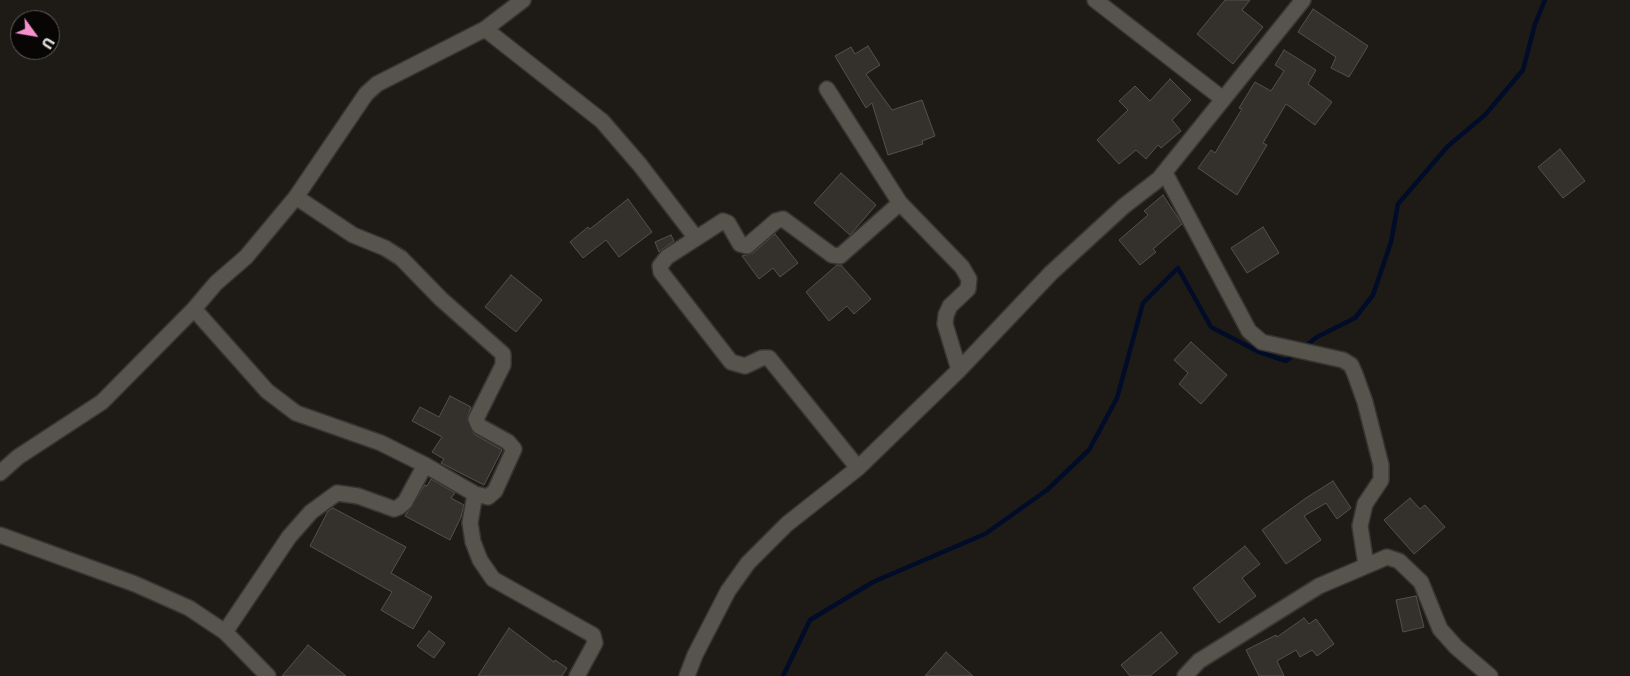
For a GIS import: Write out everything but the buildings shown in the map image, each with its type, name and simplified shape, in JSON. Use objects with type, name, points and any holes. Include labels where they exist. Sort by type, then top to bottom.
[{"type":"street","points":[[0,473],[18,457],[102,402],[194,309],[216,283],[246,257],[296,197],[366,94],[377,84],[485,29],[523,0]]},
{"type":"street","points":[[1095,0],[1224,99]]},
{"type":"street","points":[[687,676],[728,591],[748,563],[787,524],[858,468],[959,370],[1051,273],[1124,206],[1165,173],[1303,0]]},
{"type":"street","points":[[485,29],[602,121],[640,165],[696,238]]},
{"type":"street","points":[[827,89],[900,203],[962,267],[969,279],[968,289],[950,306],[945,324],[959,370]]},
{"type":"street","points":[[1165,173],[1249,331],[1262,342],[1343,360],[1351,365],[1365,402],[1381,465],[1381,480],[1365,504],[1360,526],[1366,565]]},
{"type":"street","points":[[194,309],[266,391],[296,413],[381,443],[425,464],[475,494],[488,497],[495,491],[514,449],[508,442],[478,426],[476,419],[503,365],[503,354],[440,299],[401,258],[385,248],[353,235],[296,197]]},
{"type":"street","points":[[858,468],[772,360],[762,358],[744,366],[731,362],[661,272],[662,261],[718,222],[728,223],[740,244],[747,246],[776,221],[783,219],[832,255],[840,256],[900,203]]},
{"type":"street","points":[[224,632],[289,537],[311,512],[337,493],[358,496],[394,509],[399,508],[405,502],[425,464]]},
{"type":"street","points":[[475,494],[470,523],[473,542],[480,560],[493,579],[514,593],[587,630],[593,635],[594,643],[577,676]]},
{"type":"street","points":[[0,535],[135,584],[189,608],[224,632],[268,676]]},
{"type":"street","points":[[1185,676],[1200,662],[1319,586],[1387,557],[1399,561],[1421,582],[1440,629],[1456,647],[1490,676]]},
{"type":"waterway","points":[[1304,347],[1317,337],[1355,318],[1373,295],[1391,242],[1398,204],[1448,146],[1485,115],[1523,70],[1535,24],[1545,0]]},
{"type":"waterway","points":[[783,676],[810,620],[873,582],[985,534],[1047,490],[1089,450],[1117,398],[1143,303],[1178,268],[1211,327],[1259,352],[1286,361],[1296,353]]}]
